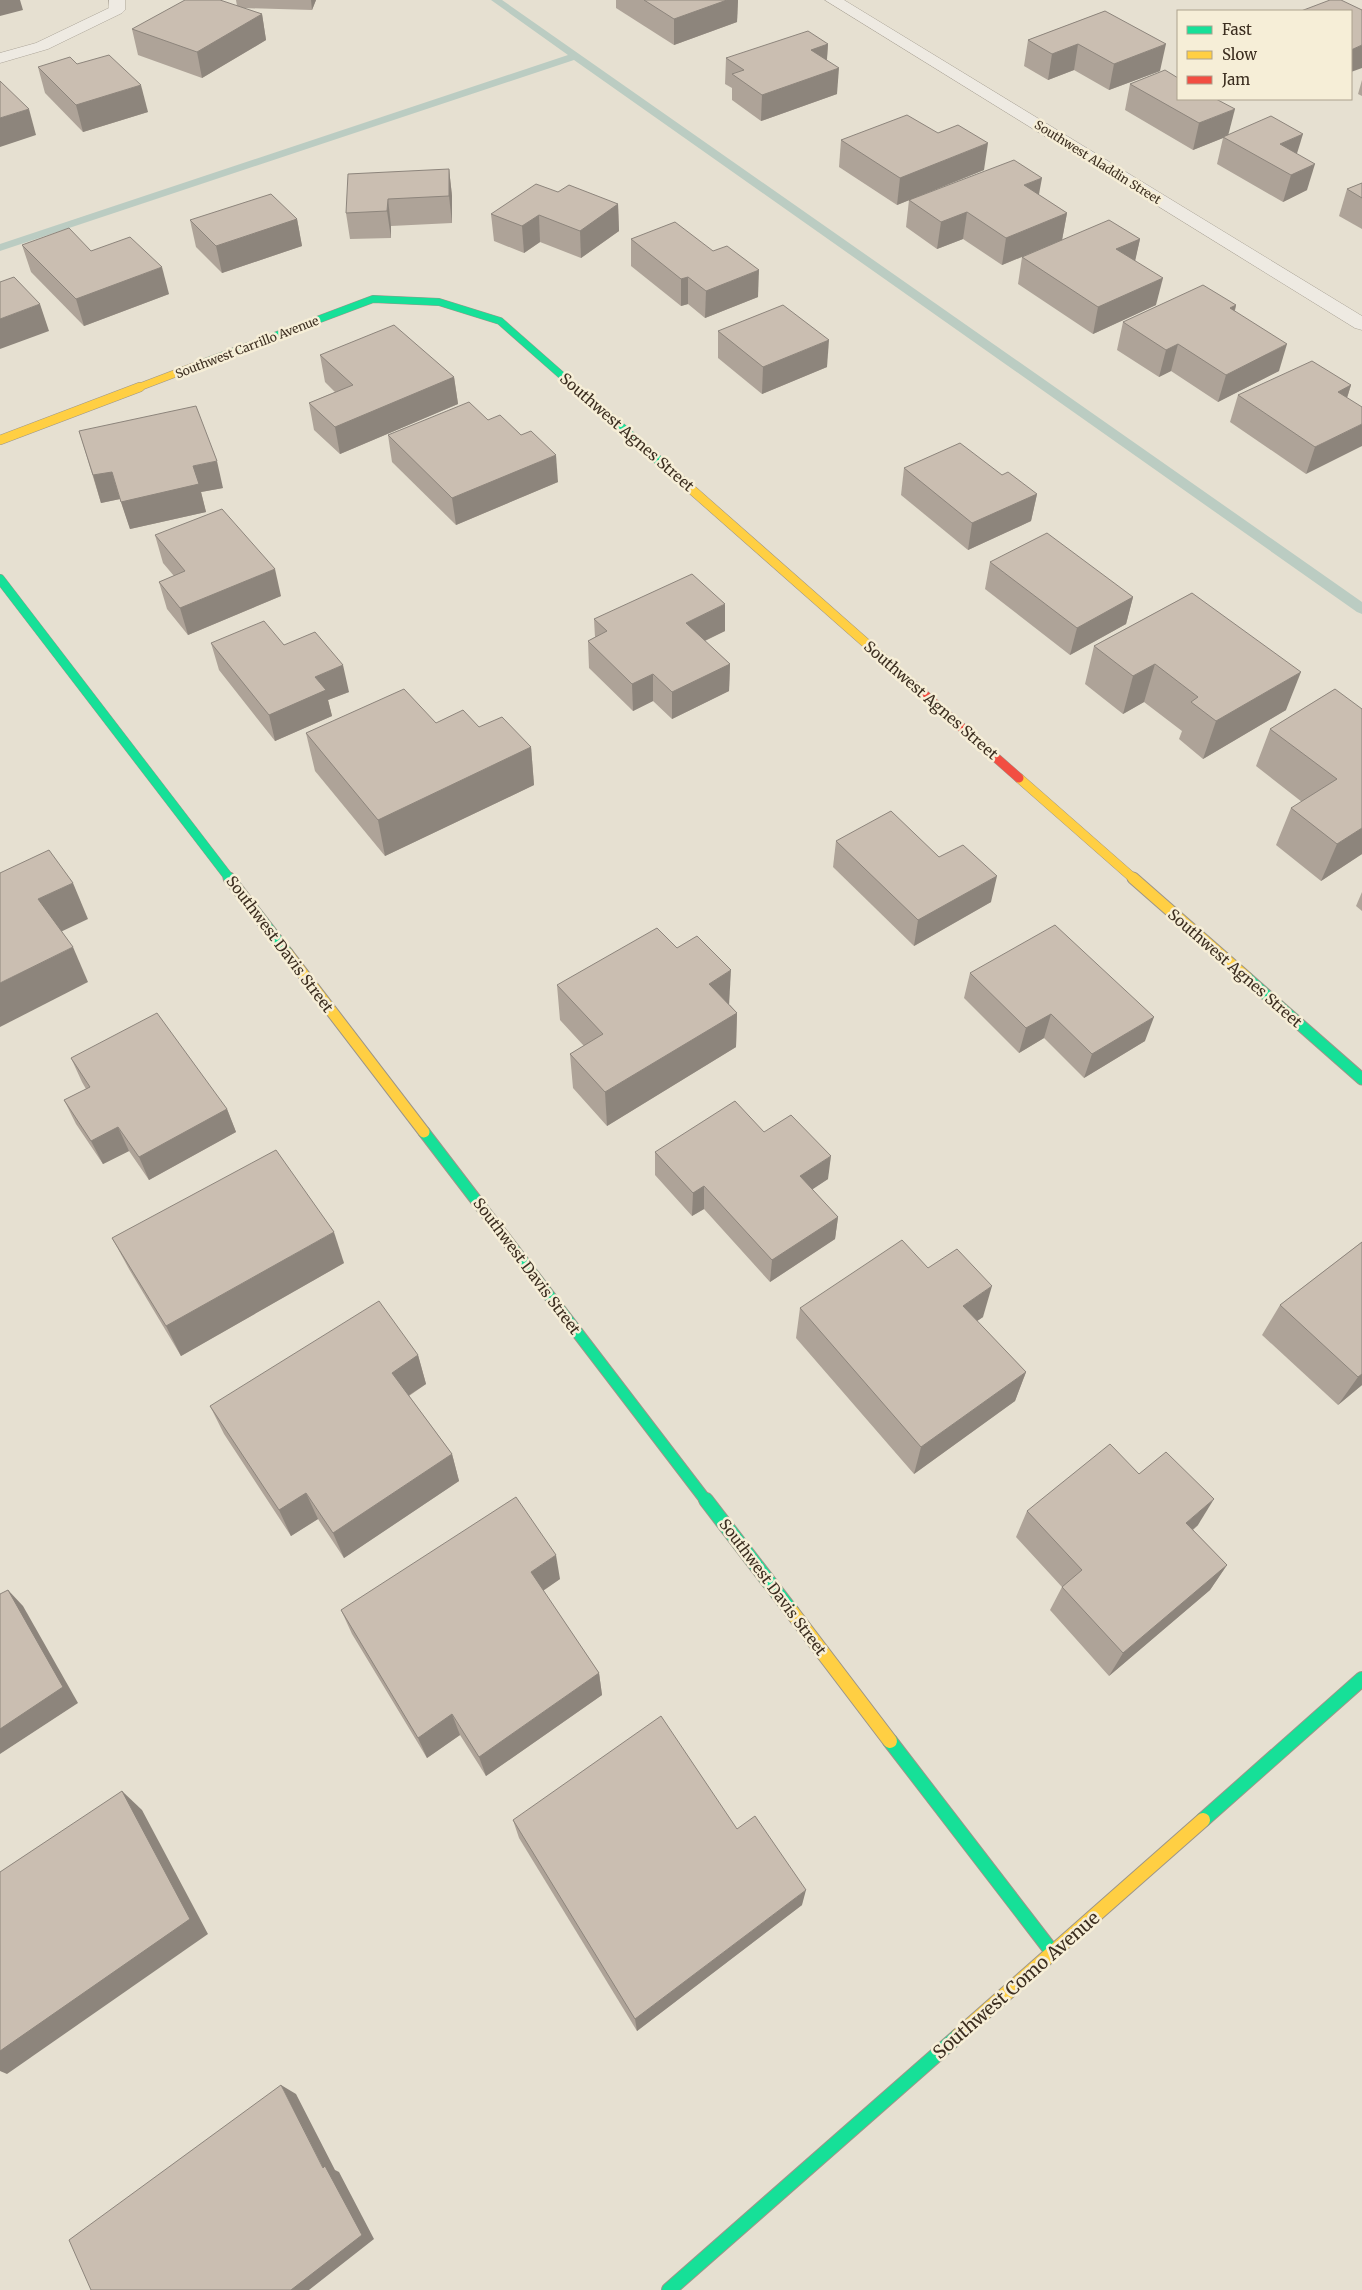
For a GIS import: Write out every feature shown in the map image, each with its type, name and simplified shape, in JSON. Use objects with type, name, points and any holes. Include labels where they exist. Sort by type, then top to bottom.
[{"type":"street","name":"Southwest Aladdin Street","points":[[833,0],[1362,324]]},
{"type":"street","points":[[0,58],[42,46],[117,5]]},
{"type":"street","name":"Southwest Carrillo Avenue","points":[[0,440],[373,299],[440,302],[500,321]]},
{"type":"street","name":"Southwest Agnes Street","points":[[500,321],[1362,1079]]},
{"type":"street","name":"Southwest Davis Street","points":[[0,578],[1053,1953]]},
{"type":"street","name":"Southwest Como Avenue","points":[[669,2290],[1362,1679]]},
{"type":"building","points":[[185,0],[220,0],[262,14],[197,52],[132,29]]},
{"type":"building","points":[[644,0],[727,0],[674,19]]},
{"type":"building","points":[[1330,0],[1341,0],[1362,10],[1362,45],[1352,50],[1352,10],[1304,10]]},
{"type":"building","points":[[1105,11],[1166,44],[1114,64],[1078,44],[1052,54],[1028,40]]},
{"type":"building","points":[[808,31],[828,44],[811,50],[839,68],[762,95],[732,74],[744,70],[726,58]]},
{"type":"building","points":[[109,55],[141,85],[76,105],[38,67],[70,57],[77,64]]},
{"type":"building","points":[[1165,70],[1177,77],[1177,100],[1218,100],[1235,109],[1199,123],[1130,84]]},
{"type":"building","points":[[0,81],[29,109],[0,118]]},
{"type":"building","points":[[907,115],[938,133],[958,125],[988,143],[900,178],[841,140]]},
{"type":"building","points":[[1271,116],[1303,134],[1280,144],[1315,164],[1291,175],[1223,137]]},
{"type":"building","points":[[1014,160],[1042,178],[1024,185],[1067,213],[1006,238],[967,212],[941,222],[909,200]]},
{"type":"building","points":[[449,169],[449,196],[388,199],[387,211],[346,213],[348,174]]},
{"type":"building","points":[[1362,183],[1362,198],[1347,189]]},
{"type":"building","points":[[536,184],[558,192],[569,185],[618,204],[580,231],[539,215],[522,226],[491,214]]},
{"type":"building","points":[[271,194],[297,219],[216,246],[190,220]]},
{"type":"building","points":[[1109,220],[1140,239],[1116,249],[1163,278],[1098,307],[1022,257]]},
{"type":"building","points":[[675,222],[713,251],[727,246],[759,270],[706,291],[688,277],[681,279],[631,239]]},
{"type":"building","points":[[69,228],[91,251],[130,237],[162,267],[76,299],[22,245]]},
{"type":"building","points":[[14,277],[40,304],[0,319],[0,282]]},
{"type":"building","points":[[1203,285],[1236,305],[1230,308],[1287,344],[1226,375],[1178,344],[1166,350],[1123,322]]},
{"type":"building","points":[[783,305],[829,340],[763,367],[718,331]]},
{"type":"building","points":[[394,325],[454,377],[335,427],[309,403],[353,385],[320,355]]},
{"type":"building","points":[[1312,361],[1351,385],[1338,392],[1362,407],[1362,424],[1315,447],[1238,395]]},
{"type":"building","points":[[469,402],[488,420],[500,415],[521,435],[531,431],[556,455],[452,498],[388,435]]},
{"type":"building","points":[[196,406],[217,461],[193,466],[199,484],[121,502],[112,472],[93,475],[79,431]]},
{"type":"building","points":[[960,443],[1002,475],[1008,472],[1037,494],[972,523],[904,468]]},
{"type":"building","points":[[222,509],[275,569],[180,608],[159,582],[185,571],[155,535]]},
{"type":"building","points":[[1047,533],[1133,597],[1077,628],[990,562]]},
{"type":"building","points":[[692,574],[725,604],[686,623],[730,664],[672,692],[653,674],[632,684],[588,641],[607,631],[594,619]]},
{"type":"building","points":[[1192,593],[1301,672],[1216,721],[1191,702],[1198,697],[1155,664],[1133,676],[1094,646]]},
{"type":"building","points":[[264,621],[284,645],[315,632],[343,665],[315,677],[326,690],[269,715],[211,643]]},
{"type":"building","points":[[404,689],[436,723],[463,710],[479,727],[502,717],[531,747],[378,820],[306,733]]},
{"type":"building","points":[[1335,689],[1362,709],[1362,828],[1337,844],[1291,808],[1337,779],[1270,729]]},
{"type":"building","points":[[891,811],[939,857],[963,845],[997,876],[918,920],[836,841]]},
{"type":"building","points":[[49,850],[73,883],[38,899],[73,947],[0,983],[0,873]]},
{"type":"building","points":[[1055,925],[1154,1017],[1092,1054],[1051,1014],[1026,1028],[970,973]]},
{"type":"building","points":[[657,928],[677,948],[697,936],[731,970],[709,984],[737,1013],[605,1092],[570,1054],[603,1034],[557,985]]},
{"type":"building","points":[[157,1013],[227,1109],[139,1157],[118,1127],[91,1141],[64,1100],[90,1087],[71,1058]]},
{"type":"building","points":[[735,1101],[764,1132],[791,1115],[831,1156],[800,1176],[838,1217],[772,1260],[704,1186],[693,1193],[655,1152]]},
{"type":"building","points":[[276,1150],[334,1232],[166,1326],[112,1238]]},
{"type":"building","points":[[902,1240],[928,1268],[957,1249],[992,1286],[963,1306],[1026,1372],[921,1447],[800,1308]]},
{"type":"building","points":[[1362,1242],[1362,1374],[1358,1377],[1280,1305]]},
{"type":"building","points":[[379,1301],[418,1355],[392,1373],[452,1454],[333,1533],[306,1493],[279,1510],[210,1406]]},
{"type":"building","points":[[1110,1444],[1139,1474],[1166,1452],[1214,1499],[1186,1523],[1227,1565],[1123,1653],[1062,1587],[1082,1570],[1027,1511]]},
{"type":"building","points":[[516,1497],[556,1555],[531,1572],[599,1673],[479,1757],[452,1714],[418,1738],[341,1610]]},
{"type":"building","points":[[8,1590],[63,1687],[0,1729],[0,1594]]},
{"type":"building","points":[[661,1716],[737,1829],[755,1816],[806,1890],[635,2019],[513,1820]]},
{"type":"building","points":[[122,1791],[190,1919],[0,2051],[0,1872]]},
{"type":"building","points":[[281,2085],[323,2168],[325,2166],[362,2235],[291,2290],[91,2290],[69,2240]]},
{"type":"waterway","points":[[496,0],[576,56]]},
{"type":"waterway","points":[[0,248],[576,56]]},
{"type":"waterway","points":[[576,56],[1362,609]]},
{"type":"traffic: fast","points":[[200,364],[373,299],[439,302],[500,321],[682,481]]},
{"type":"traffic: fast","points":[[0,579],[287,953]]},
{"type":"traffic: fast","points":[[1247,978],[1362,1079]]},
{"type":"traffic: fast","points":[[424,1132],[792,1612]]},
{"type":"traffic: fast","points":[[1203,1820],[1362,1679]]},
{"type":"traffic: fast","points":[[890,1741],[1053,1953]]},
{"type":"traffic: fast","points":[[669,2290],[958,2036]]},
{"type":"traffic: slow","points":[[0,440],[200,364]]},
{"type":"traffic: slow","points":[[682,481],[910,682]]},
{"type":"traffic: slow","points":[[1019,778],[1247,978]]},
{"type":"traffic: slow","points":[[287,953],[424,1132]]},
{"type":"traffic: slow","points":[[792,1612],[890,1741]]},
{"type":"traffic: slow","points":[[958,2036],[1203,1820]]},
{"type":"traffic: jam","points":[[910,682],[1019,778]]}]
